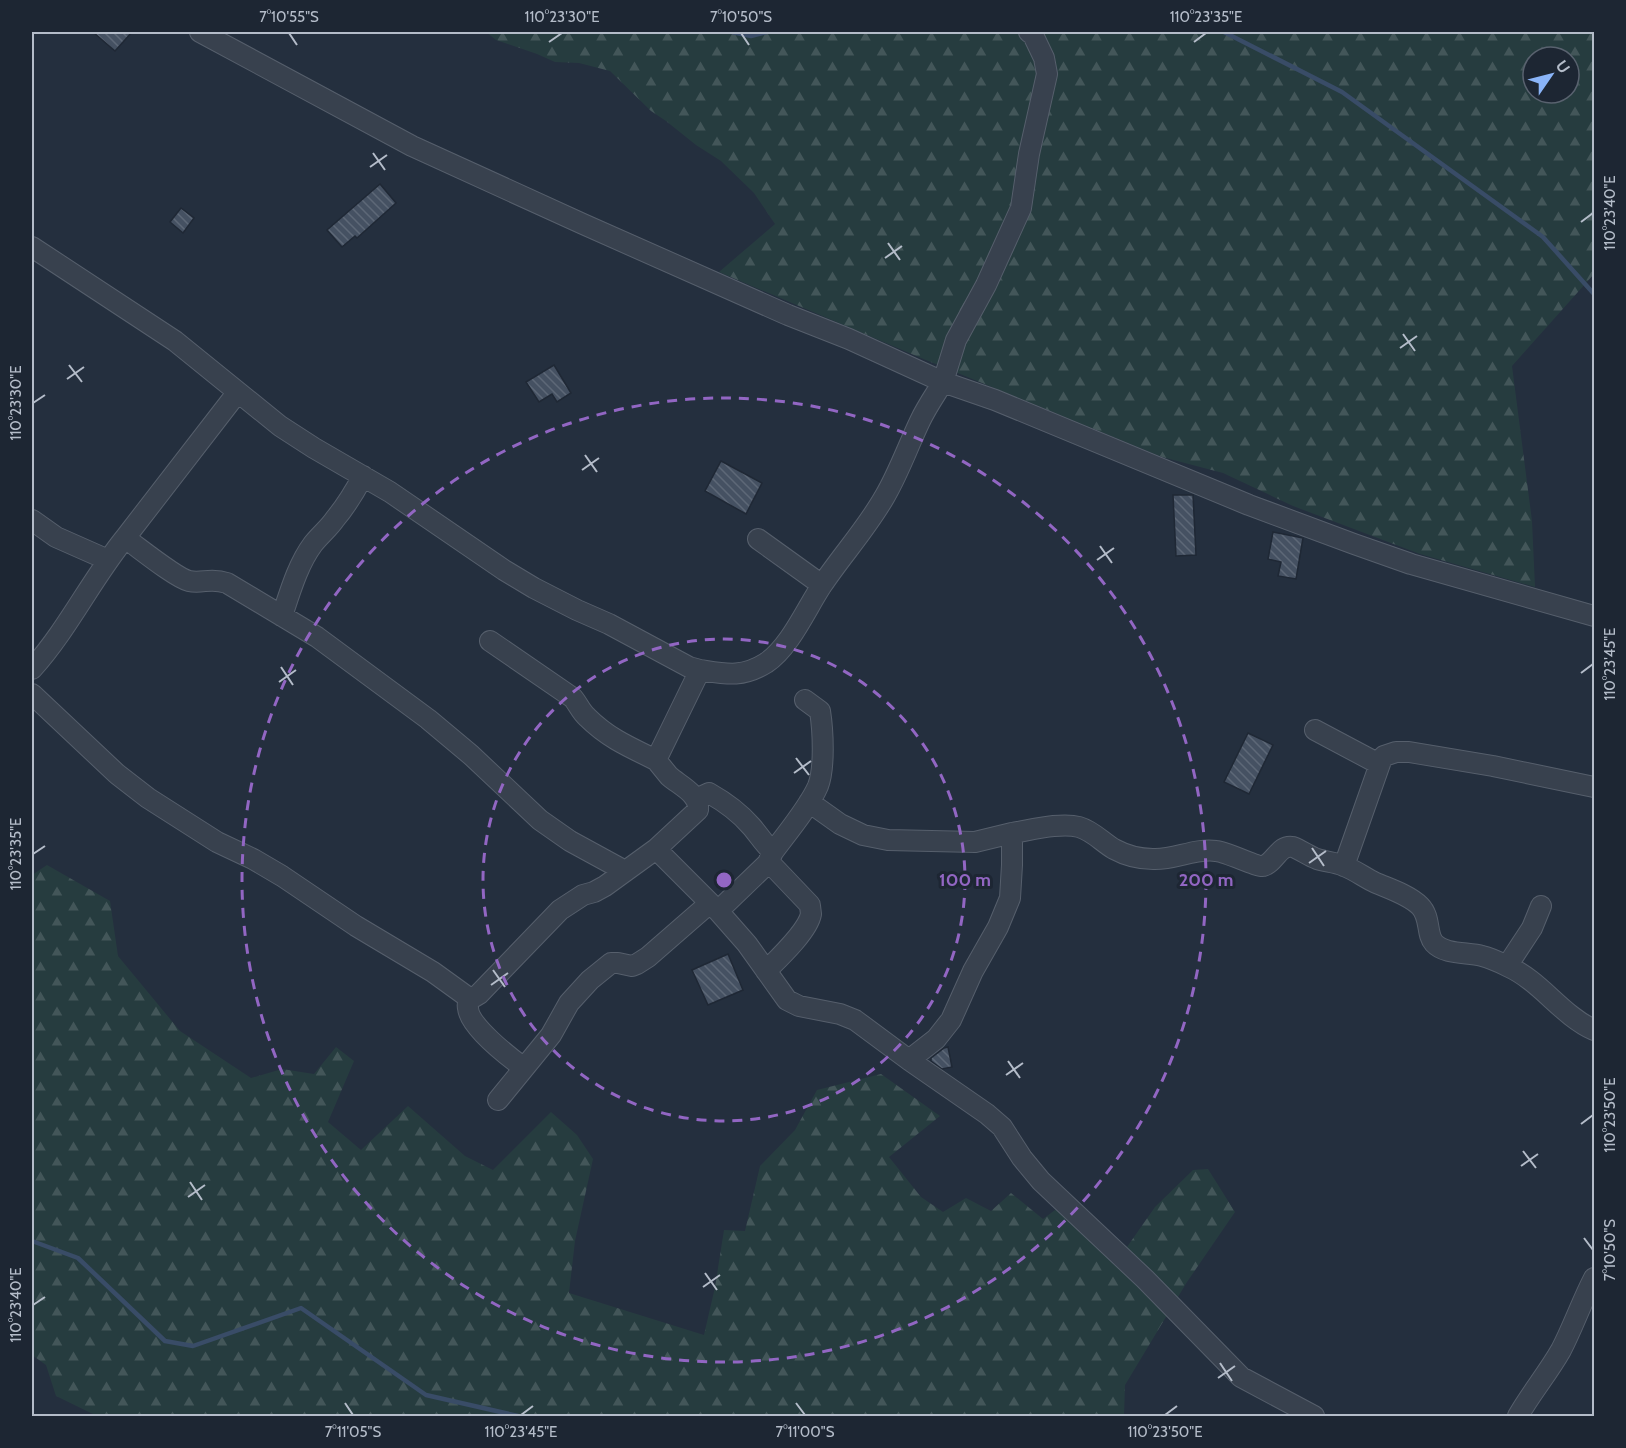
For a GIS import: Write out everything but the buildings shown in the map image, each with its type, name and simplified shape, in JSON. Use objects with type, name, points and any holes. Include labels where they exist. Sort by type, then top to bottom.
[{"type":"street","points":[[200,32],[411,146],[943,382],[995,400],[1299,525],[1411,564],[1594,616]]},
{"type":"street","points":[[32,247],[175,341],[280,426],[390,492],[504,570],[534,588],[609,624],[689,667],[734,675],[764,664],[773,658],[784,645],[822,585],[884,499],[920,420],[943,382],[956,340],[986,285],[1021,208],[1029,154],[1047,74],[1044,58],[1033,35],[1029,32]]},
{"type":"street","points":[[32,669],[48,651],[108,560],[237,393]]},
{"type":"street","points":[[282,616],[304,559],[313,544],[352,496],[363,476]]},
{"type":"street","points":[[32,520],[56,537],[108,560]]},
{"type":"street","points":[[125,538],[177,576],[188,581],[216,579],[227,583],[317,637],[428,719],[471,755],[540,820],[570,841],[625,871]]},
{"type":"street","points":[[758,539],[822,585]]},
{"type":"street","points":[[469,998],[479,993],[560,910],[583,895],[605,886],[656,849],[698,810],[696,799],[670,777],[656,760],[618,742],[585,715],[573,698],[490,641]]},
{"type":"street","points":[[656,760],[700,670]]},
{"type":"street","points":[[32,694],[117,774],[148,798],[217,842],[282,876],[347,921],[433,972],[469,998]]},
{"type":"street","points":[[498,1100],[551,1035],[569,1003],[590,980],[610,963],[633,966],[648,957],[714,907],[771,857],[809,802],[821,777],[821,717],[818,708],[805,700]]},
{"type":"street","points":[[1315,730],[1378,764]]},
{"type":"street","points":[[1344,866],[1378,764],[1384,756],[1396,752],[1409,752],[1493,766],[1594,787]]},
{"type":"street","points":[[696,799],[709,793],[726,802],[750,824],[771,857],[810,905],[811,914],[805,928],[766,971]]},
{"type":"street","points":[[809,802],[848,828],[863,835],[888,840],[975,842],[1012,833],[1074,826],[1089,832],[1121,852],[1154,860],[1194,852],[1216,851],[1260,866],[1268,864],[1287,847],[1297,849],[1318,859],[1344,866],[1408,898],[1420,906],[1428,918],[1429,931],[1434,943],[1444,950],[1480,955],[1507,966],[1527,977],[1581,1024],[1594,1030]]},
{"type":"street","points":[[909,1060],[936,1039],[951,1020],[973,971],[998,927],[1010,898],[1012,833]]},
{"type":"street","points":[[656,849],[747,944],[787,1000],[800,1006],[849,1017],[995,1121],[1002,1127],[1030,1169],[1041,1181],[1241,1377],[1314,1416]]},
{"type":"street","points":[[1507,966],[1532,928],[1541,906]]},
{"type":"street","points":[[469,998],[467,1009],[477,1025],[489,1039],[524,1068]]},
{"type":"street","points":[[1518,1416],[1562,1348],[1594,1282]]},
{"type":"green space","points":[[486,32],[1594,32],[1594,274],[1512,366],[1532,521],[1535,587],[1420,554],[1293,506],[1223,473],[1162,457],[719,272],[775,224],[754,193],[721,161],[651,111],[610,71],[579,63],[555,62],[496,40]]},
{"type":"green space","points":[[47,865],[110,901],[118,956],[180,1031],[251,1078],[282,1069],[314,1074],[336,1047],[354,1061],[328,1122],[361,1150],[408,1106],[465,1156],[493,1170],[551,1112],[577,1135],[593,1159],[575,1241],[569,1293],[704,1335],[715,1287],[724,1230],[745,1231],[760,1166],[795,1130],[817,1090],[881,1074],[940,1116],[889,1157],[921,1197],[943,1212],[966,1198],[991,1211],[1011,1193],[1043,1219],[1071,1198],[1127,1247],[1155,1207],[1193,1170],[1208,1169],[1235,1212],[1187,1282],[1125,1385],[1124,1416],[97,1416],[56,1396],[46,1365],[32,1355],[32,875]]},
{"type":"waterway","points":[[732,32],[751,36],[767,32]]},
{"type":"waterway","points":[[1224,32],[1342,92],[1543,237],[1594,294]]},
{"type":"waterway","points":[[32,1241],[78,1258],[165,1341],[193,1346],[301,1308],[426,1395],[518,1416]]}]
